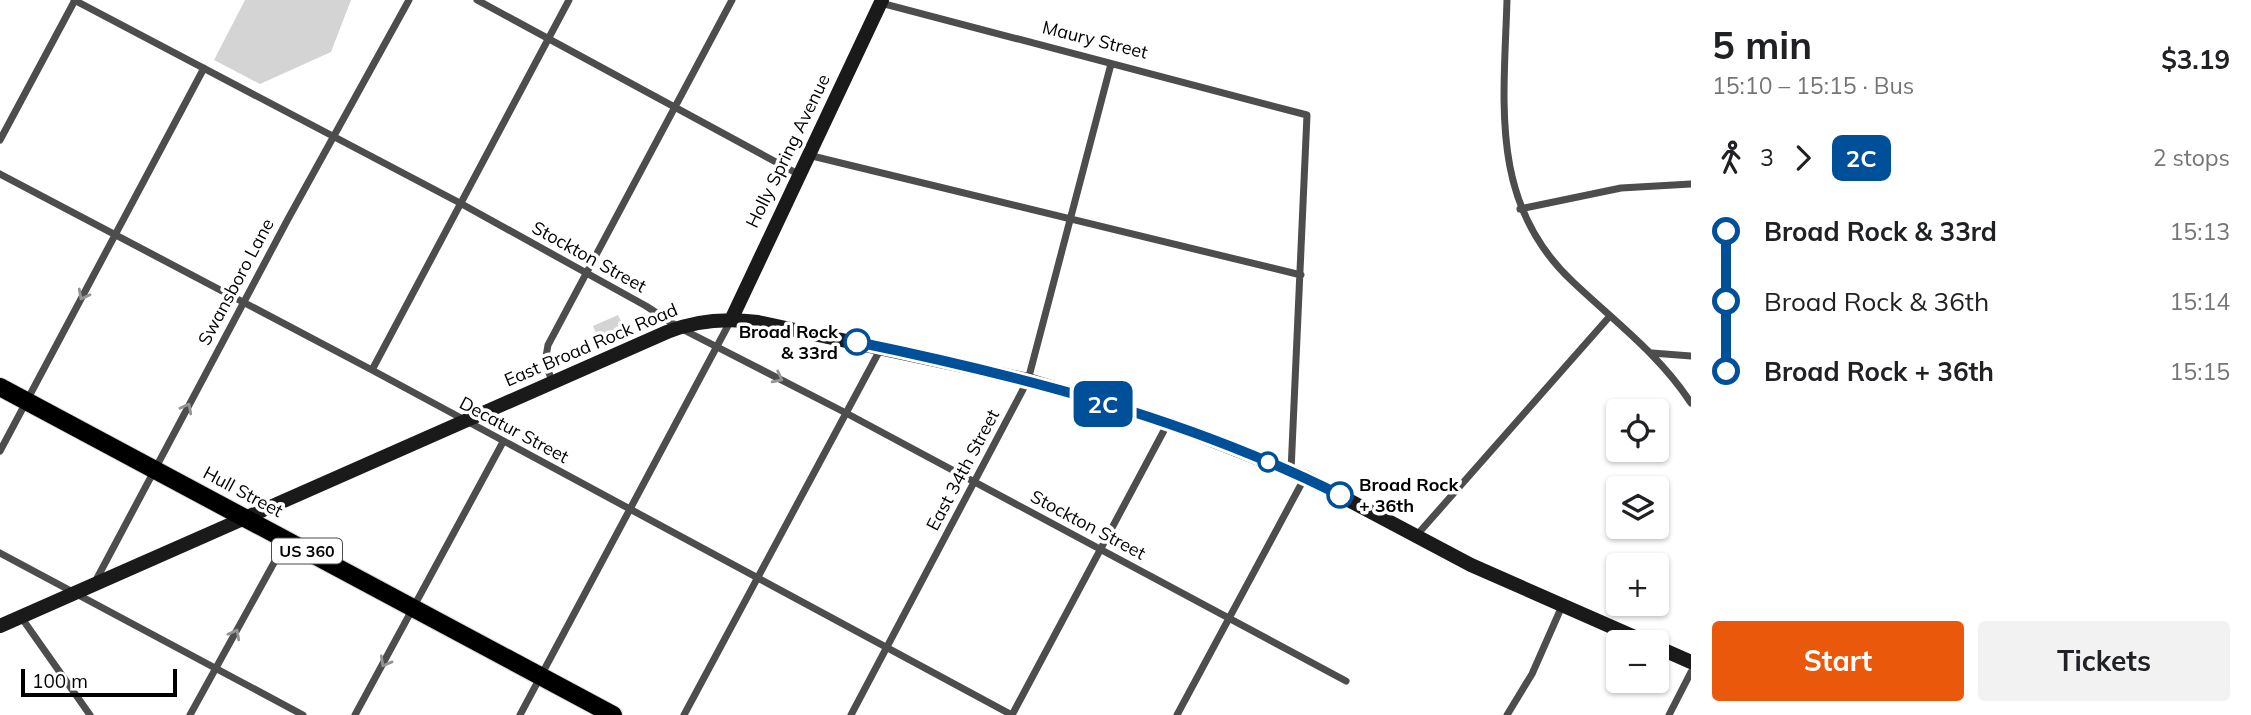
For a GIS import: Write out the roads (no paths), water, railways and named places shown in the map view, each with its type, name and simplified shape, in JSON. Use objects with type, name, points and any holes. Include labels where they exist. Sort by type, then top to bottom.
[{"type":"main road","name":"Holly Spring Avenue","points":[[731,320],[879,1]]},
{"type":"main road","name":"East Broad Rock Road","points":[[0,626],[678,327],[731,320],[758,322],[1028,380],[1168,424],[1298,474],[1416,536],[1618,630]]},
{"type":"main road","name":"Hull Street","points":[[0,387],[613,715]]},
{"type":"main road","points":[[1669,652],[1691,662]]},
{"type":"street","name":"Stockton Street","points":[[74,0],[333,135],[587,273],[678,327],[846,413],[1346,681]]},
{"type":"street","points":[[0,141],[74,0]]},
{"type":"street","name":"Swansboro Lane","points":[[95,582],[333,135],[409,0]]},
{"type":"street","points":[[477,0],[550,37],[797,174]]},
{"type":"street","points":[[372,370],[569,0]]},
{"type":"street","points":[[552,381],[545,362],[548,345],[732,0]]},
{"type":"street","points":[[1507,0],[1503,109],[1506,150],[1520,209],[1554,262],[1668,369],[1691,403]]},
{"type":"street","name":"Maury Street","points":[[879,1],[1307,115],[1301,275]]},
{"type":"street","name":"East 34th Street","points":[[850,715],[888,648],[1028,380],[1111,64]]},
{"type":"street","points":[[0,451],[204,68]]},
{"type":"street","points":[[807,155],[1301,275],[1298,474],[1229,618],[1177,715]]},
{"type":"street","name":"Decatur Street","points":[[0,174],[372,370],[1012,715]]},
{"type":"street","points":[[1520,209],[1620,188],[1691,184]]},
{"type":"street","points":[[1416,536],[1610,316]]},
{"type":"street","points":[[520,715],[731,320]]},
{"type":"street","points":[[684,715],[882,348]]},
{"type":"street","points":[[1652,353],[1691,356]]},
{"type":"street","points":[[1012,715],[1168,424]]},
{"type":"street","points":[[355,715],[503,442]]},
{"type":"street","points":[[190,715],[286,540]]},
{"type":"street","points":[[0,553],[303,715]]},
{"type":"street","points":[[1507,715],[1532,674],[1562,606]]},
{"type":"street","points":[[20,616],[90,715]]},
{"type":"street","points":[[1669,715],[1691,672]]},
{"type":"place","name":"Broad Rock & 33rd","points":[[857,342]]},
{"type":"place","name":"Broad Rock + 36th","points":[[1340,495]]}]
